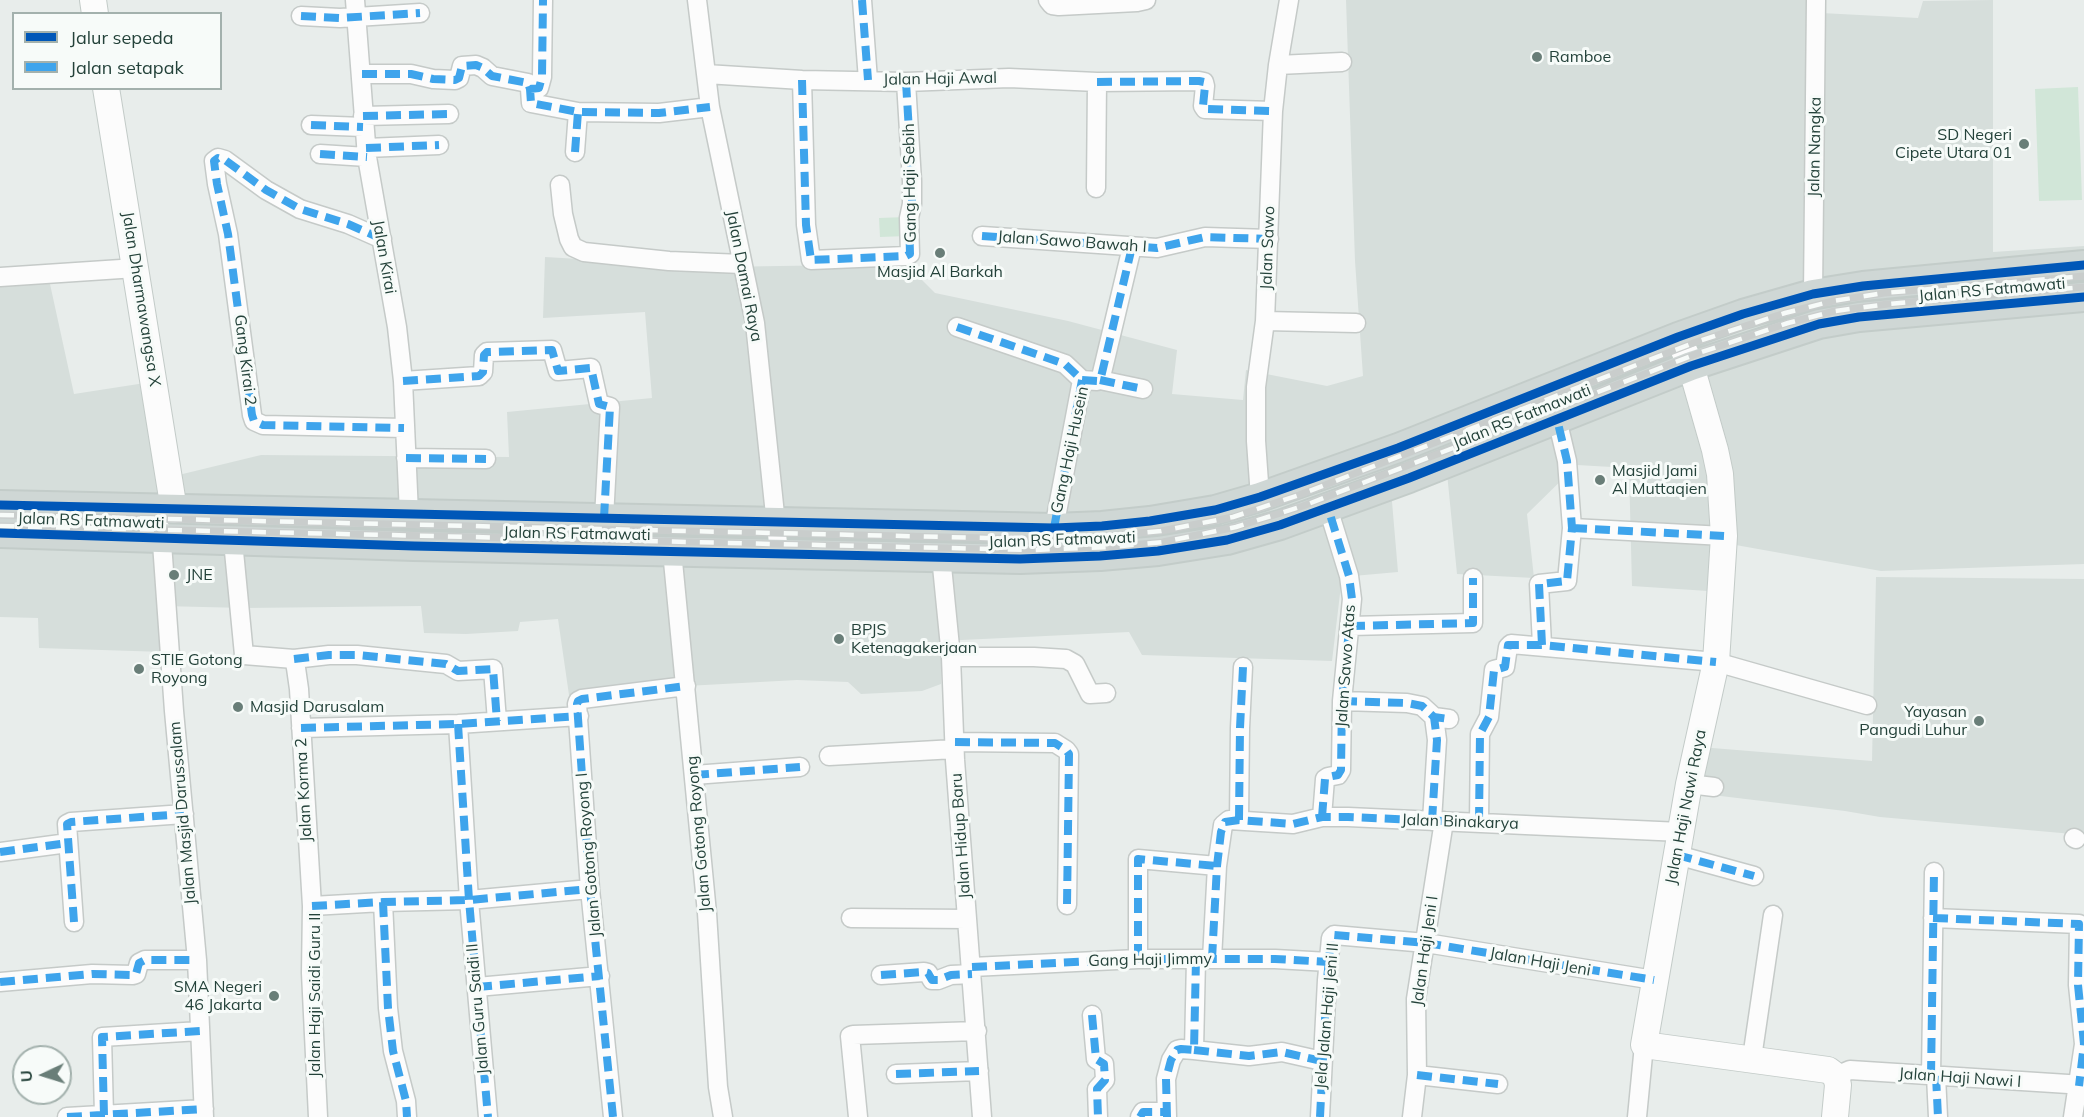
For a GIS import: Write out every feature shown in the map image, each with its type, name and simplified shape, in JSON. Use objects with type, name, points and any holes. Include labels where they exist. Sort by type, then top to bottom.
[{"type":"main road","name":"Jalan RS Fatmawati","points":[[0,505],[1054,528],[1150,521],[1215,510],[1260,497],[1398,448],[1743,314],[1813,294],[1863,286],[2084,266]]},
{"type":"main road","name":"Jalan RS Fatmawati","points":[[0,533],[162,539],[1059,558],[1184,548],[1227,540],[1280,525],[1409,478],[1691,366],[1819,324],[1859,317],[2084,297]]},
{"type":"street","points":[[531,96],[539,88],[542,77],[543,0]]},
{"type":"street","name":"Jalan Damai Raya","points":[[697,0],[710,107],[755,323],[779,553]]},
{"type":"street","points":[[862,0],[868,80]]},
{"type":"street","points":[[1048,0],[1052,5],[1059,6],[1137,3],[1146,0]]},
{"type":"street","name":"Jalan Sawo","points":[[1260,497],[1256,387],[1265,321],[1273,111],[1289,0]]},
{"type":"street","name":"Jalan Nangka","points":[[1813,294],[1816,0]]},
{"type":"street","points":[[301,16],[340,18],[356,8],[420,13]]},
{"type":"street","name":"Jalan Kirai","points":[[356,8],[366,152],[397,327],[403,381],[409,514]]},
{"type":"street","points":[[1278,64],[1342,62]]},
{"type":"street","points":[[362,74],[411,74],[433,80],[455,80],[459,78],[462,66],[476,65],[497,78],[528,83],[531,96]]},
{"type":"street","name":"Jalan Haji Awal","points":[[706,74],[802,80],[906,81],[1009,78],[1097,82],[1204,82],[1204,110],[1273,111]]},
{"type":"street","name":"Gang Haji Sebih","points":[[802,80],[806,225],[811,260],[910,254],[909,218],[912,204],[912,181],[906,81]]},
{"type":"street","points":[[1096,188],[1097,82]]},
{"type":"street","name":"Jalan Dharmawangsa X","points":[[106,90],[136,268],[167,510]]},
{"type":"street","points":[[531,96],[578,112],[659,113],[710,107]]},
{"type":"street","points":[[575,152],[578,112]]},
{"type":"street","points":[[311,125],[449,114]]},
{"type":"street","points":[[320,154],[439,145]]},
{"type":"street","name":"Gang Kirai 2","points":[[382,239],[348,224],[300,209],[266,190],[225,160],[216,159],[214,171],[228,234],[252,415],[255,421],[263,425],[404,428]]},
{"type":"street","points":[[560,185],[563,214],[569,239],[573,247],[584,252],[669,261],[742,264]]},
{"type":"street","name":"Jalan Sawo Bawah I","points":[[982,236],[1157,248],[1205,237],[1269,239]]},
{"type":"street","name":"Gang Haji Husein","points":[[1054,528],[1091,380],[1132,247]]},
{"type":"street","points":[[0,278],[136,268]]},
{"type":"street","points":[[1265,321],[1356,323]]},
{"type":"street","points":[[957,327],[1065,364],[1091,380],[1143,389]]},
{"type":"street","name":"Jalan Haji Nawi Raya","points":[[1644,1045],[1679,844],[1702,786],[1716,662],[1724,536],[1718,462],[1691,366],[1678,338]]},
{"type":"street","points":[[403,381],[481,376],[484,355],[487,352],[552,350],[558,371],[591,368],[599,404],[610,407],[604,518]]},
{"type":"street","points":[[1542,645],[1539,584],[1567,581],[1572,528],[1567,461],[1557,419]]},
{"type":"street","points":[[406,458],[486,459]]},
{"type":"street","name":"Jalan Sawo Atas","points":[[1322,817],[1325,779],[1338,775],[1341,770],[1342,701],[1352,599],[1349,576],[1328,508]]},
{"type":"street","name":"Jalan Masjid Darussalam","points":[[167,510],[162,539],[174,711],[196,960],[204,1113]]},
{"type":"street","points":[[1572,528],[1724,536]]},
{"type":"street","points":[[233,540],[244,655],[294,660],[329,655],[357,655],[446,664],[458,671],[493,669],[497,722]]},
{"type":"street","name":"Jalan Gotong Royong","points":[[672,551],[707,913],[718,1087],[723,1117]]},
{"type":"street","name":"Jalan Hidup Baru","points":[[941,556],[951,657],[955,751],[982,1117]]},
{"type":"street","points":[[1350,626],[1473,623],[1473,578]]},
{"type":"street","points":[[1479,822],[1479,740],[1489,717],[1494,670],[1505,667],[1510,644],[1716,662],[1867,705]]},
{"type":"street","points":[[951,657],[1066,659],[1075,663],[1087,692],[1106,693]]},
{"type":"street","name":"Jalan Korma 2","points":[[294,660],[299,689],[312,906]]},
{"type":"street","points":[[1194,1050],[1223,825],[1229,820],[1239,820],[1240,728],[1244,667]]},
{"type":"street","points":[[301,728],[458,724],[579,716],[577,704],[582,699],[686,686]]},
{"type":"street","name":"Jalan Haji Jeni I","points":[[1342,701],[1422,706],[1442,718],[1437,740],[1438,821],[1426,943],[1416,999],[1417,1075],[1412,1117]]},
{"type":"street","name":"Jalan Gotong Royong I","points":[[579,716],[590,889],[613,1117]]},
{"type":"street","name":"Jalan Guru Saidi II","points":[[458,724],[469,900],[488,1117]]},
{"type":"street","points":[[829,761],[1055,743],[1069,754],[1067,905]]},
{"type":"street","points":[[694,775],[800,767]]},
{"type":"street","points":[[74,922],[67,824],[184,814]]},
{"type":"street","name":"Jalan Binakarya","points":[[1239,820],[1293,824],[1322,817],[1479,822],[1679,844],[1754,876]]},
{"type":"street","points":[[0,852],[68,843]]},
{"type":"street","points":[[1138,959],[1138,859],[1217,866]]},
{"type":"street","points":[[1934,872],[1933,1076],[1938,1117]]},
{"type":"street","points":[[469,900],[590,889]]},
{"type":"street","name":"Jalan Haji Saidi Guru II","points":[[318,1117],[312,984],[312,906],[469,900]]},
{"type":"street","points":[[383,902],[388,1008],[393,1051],[407,1117]]},
{"type":"street","points":[[1752,1058],[1773,915]]},
{"type":"street","points":[[851,918],[967,919]]},
{"type":"street","points":[[1933,918],[2079,924],[2078,985],[2084,1044],[2081,1086],[2073,1117]]},
{"type":"street","name":"Jela Jalan Haji Jeni II","points":[[1320,1117],[1331,938],[1336,934],[1426,943]]},
{"type":"street","name":"Jalan Haji Jeni","points":[[1426,943],[1654,980]]},
{"type":"street","name":"Gang Haji Jimmy","points":[[881,975],[924,972],[932,980],[938,980],[972,970],[1138,959],[1329,962]]},
{"type":"street","points":[[0,982],[92,974],[133,975],[136,974],[139,963],[145,960],[196,960]]},
{"type":"street","points":[[477,987],[600,976]]},
{"type":"street","points":[[1092,1015],[1096,1059],[1104,1064],[1105,1080],[1097,1089],[1098,1117]]},
{"type":"street","points":[[104,1115],[102,1037],[200,1031]]},
{"type":"street","points":[[858,1117],[850,1036],[977,1031]]},
{"type":"street","points":[[1636,1117],[1644,1045],[1827,1070],[1836,1076],[1838,1085],[1835,1117]]},
{"type":"street","points":[[1140,1117],[1143,1112],[1166,1114],[1166,1079],[1174,1054],[1180,1048],[1249,1056],[1282,1052],[1322,1061]]},
{"type":"street","name":"Jalan Haji Nawi I","points":[[1836,1076],[1850,1070],[2081,1086]]},
{"type":"street","points":[[896,1074],[979,1071]]},
{"type":"street","points":[[1417,1075],[1498,1084]]},
{"type":"street","points":[[67,1117],[204,1113]]},
{"type":"shaded area","points":[[1346,0],[1820,0],[1821,13],[1918,18],[1923,1],[1993,0],[1993,252],[2084,246],[2084,564],[1881,571],[1719,542],[1708,591],[1632,586],[1629,468],[1577,465],[1527,514],[1534,578],[1457,574],[1447,473],[1391,490],[1398,572],[1342,577],[1332,661],[1142,655],[1129,632],[941,641],[941,684],[922,691],[861,694],[848,682],[797,680],[569,695],[558,619],[520,622],[518,631],[466,634],[424,633],[421,606],[245,608],[162,606],[165,652],[39,648],[38,618],[0,617],[0,283],[50,284],[74,394],[145,383],[162,479],[261,455],[509,457],[507,412],[652,398],[645,312],[543,318],[545,257],[717,267],[906,264],[935,293],[1068,321],[1177,350],[1172,394],[1243,400],[1246,370],[1327,386],[1363,376],[1355,261]]},
{"type":"shaded area","name":"Yayasan Pangudi Luhur","points":[[1876,577],[2084,579],[2084,835],[1880,817],[1696,793],[1700,747],[1872,761]]},
{"type":"green space","points":[[2078,87],[2082,200],[2039,201],[2035,89]]},
{"type":"green space","points":[[906,217],[907,236],[880,237],[879,218]]},
{"type":"railway","points":[[0,515],[1030,539],[1161,531],[1233,517],[1299,495],[1696,342],[1785,313],[1833,301],[1884,293],[2084,276]]},
{"type":"railway","points":[[0,526],[1033,550],[1163,542],[1236,527],[1303,506],[1699,353],[1788,323],[1835,311],[1888,304],[2084,287]]},
{"type":"marked path","points":[[530,89],[539,88],[542,77],[543,0]]},
{"type":"marked path","points":[[862,0],[868,80]]},
{"type":"marked path","points":[[301,16],[340,18],[420,13]]},
{"type":"marked path","points":[[362,74],[411,74],[433,79],[455,80],[459,78],[462,66],[476,65],[492,76],[528,83],[531,103],[578,112],[659,113],[710,107]]},
{"type":"marked path","points":[[802,80],[806,225],[811,260],[910,254],[909,218],[912,204],[912,181],[906,82]]},
{"type":"marked path","points":[[1097,82],[1199,81],[1204,82],[1205,86],[1203,106],[1205,109],[1273,111]]},
{"type":"marked path","points":[[575,152],[578,112]]},
{"type":"marked path","points":[[363,116],[449,114]]},
{"type":"marked path","points":[[311,125],[363,127]]},
{"type":"marked path","points":[[366,148],[439,145]]},
{"type":"marked path","points":[[320,154],[367,157]]},
{"type":"marked path","points":[[382,239],[348,224],[300,209],[266,190],[225,160],[218,158],[214,161],[228,234],[254,421],[263,425],[404,428]]},
{"type":"marked path","points":[[982,236],[1157,248],[1205,237],[1269,239]]},
{"type":"marked path","points":[[1082,380],[1097,381],[1101,377],[1132,247]]},
{"type":"marked path","points":[[957,327],[1065,364],[1082,380]]},
{"type":"marked path","points":[[403,381],[479,376],[483,372],[484,355],[487,352],[552,350],[558,371],[591,368],[599,404],[610,407],[604,518]]},
{"type":"marked path","points":[[1054,528],[1082,380]]},
{"type":"marked path","points":[[1100,380],[1143,389]]},
{"type":"marked path","points":[[1542,645],[1539,584],[1567,581],[1572,528],[1567,461],[1557,419]]},
{"type":"marked path","points":[[406,458],[486,459]]},
{"type":"marked path","points":[[1322,817],[1325,779],[1338,775],[1341,770],[1342,701],[1352,599],[1349,576],[1328,508]]},
{"type":"marked path","points":[[1572,528],[1724,536]]},
{"type":"marked path","points":[[1350,626],[1473,623],[1473,578]]},
{"type":"marked path","points":[[1479,822],[1480,734],[1489,717],[1494,670],[1505,667],[1508,645],[1542,645],[1716,662]]},
{"type":"marked path","points":[[294,659],[357,655],[446,664],[458,671],[493,669],[497,721]]},
{"type":"marked path","points":[[1239,820],[1243,667]]},
{"type":"marked path","points":[[613,1117],[590,889],[577,704],[582,699],[686,686]]},
{"type":"marked path","points":[[1342,701],[1407,703],[1422,706],[1434,717],[1449,719]]},
{"type":"marked path","points":[[301,728],[458,724],[579,716]]},
{"type":"marked path","points":[[1432,821],[1437,740],[1434,717]]},
{"type":"marked path","points":[[458,724],[469,900],[488,1117]]},
{"type":"marked path","points":[[955,742],[1055,743],[1069,754],[1067,905]]},
{"type":"marked path","points":[[694,775],[800,767]]},
{"type":"marked path","points":[[74,922],[67,824],[184,814]]},
{"type":"marked path","points":[[1212,959],[1217,866],[1221,832],[1225,822],[1239,820],[1293,824],[1322,817],[1444,821]]},
{"type":"marked path","points":[[0,852],[68,843]]},
{"type":"marked path","points":[[1677,855],[1754,876]]},
{"type":"marked path","points":[[1138,959],[1138,859],[1217,866]]},
{"type":"marked path","points":[[1931,1076],[1934,872]]},
{"type":"marked path","points":[[312,906],[469,900],[590,889]]},
{"type":"marked path","points":[[383,902],[388,1008],[393,1051],[406,1101],[407,1117]]},
{"type":"marked path","points":[[1933,918],[2079,924],[2078,985],[2084,1044],[2079,1086]]},
{"type":"marked path","points":[[1320,1117],[1327,980],[1331,938],[1334,935],[1426,943],[1654,980]]},
{"type":"marked path","points":[[972,967],[1138,959],[1275,959],[1329,962]]},
{"type":"marked path","points":[[1167,1117],[1166,1079],[1171,1060],[1177,1050],[1194,1050],[1196,959]]},
{"type":"marked path","points":[[0,982],[92,974],[133,975],[136,974],[139,963],[145,960],[197,960]]},
{"type":"marked path","points":[[881,975],[924,972],[928,973],[932,980],[938,980],[951,975],[972,974]]},
{"type":"marked path","points":[[477,987],[600,976]]},
{"type":"marked path","points":[[1092,1015],[1096,1059],[1104,1064],[1105,1080],[1097,1089],[1098,1117]]},
{"type":"marked path","points":[[104,1115],[102,1037],[200,1031]]},
{"type":"marked path","points":[[1194,1050],[1249,1056],[1282,1052],[1322,1061]]},
{"type":"marked path","points":[[896,1074],[979,1071]]},
{"type":"marked path","points":[[1417,1075],[1498,1084]]},
{"type":"marked path","points":[[1936,1076],[1938,1117]]},
{"type":"marked path","points":[[67,1117],[204,1109]]},
{"type":"marked path","points":[[1140,1117],[1143,1112],[1166,1112]]},
{"type":"cycle path","points":[[0,505],[1054,528],[1150,521],[1215,510],[1260,497],[1398,448],[1678,337],[1743,314],[1813,294],[1863,286],[2084,265]]},
{"type":"cycle path","points":[[0,533],[414,546],[1020,559],[1158,551],[1227,540],[1280,525],[1409,478],[1691,366],[1819,324],[1859,317],[2084,297]]},
{"type":"place","name":"Ramboe","points":[[1537,57]]},
{"type":"place","name":"SD Negeri Cipete Utara 01","points":[[2024,144]]},
{"type":"place","name":"Masjid Al Barkah","points":[[940,253]]},
{"type":"place","name":"Masjid Jami Al Muttaqien","points":[[1600,480]]},
{"type":"place","name":"JNE","points":[[174,575]]},
{"type":"place","name":"BPJS Ketenagakerjaan","points":[[839,639]]},
{"type":"place","name":"STIE Gotong Royong","points":[[139,669]]},
{"type":"place","name":"Masjid Darusalam","points":[[238,707]]},
{"type":"place","name":"Yayasan Pangudi Luhur","points":[[1979,721]]},
{"type":"place","name":"SMA Negeri 46 Jakarta","points":[[274,996]]}]
